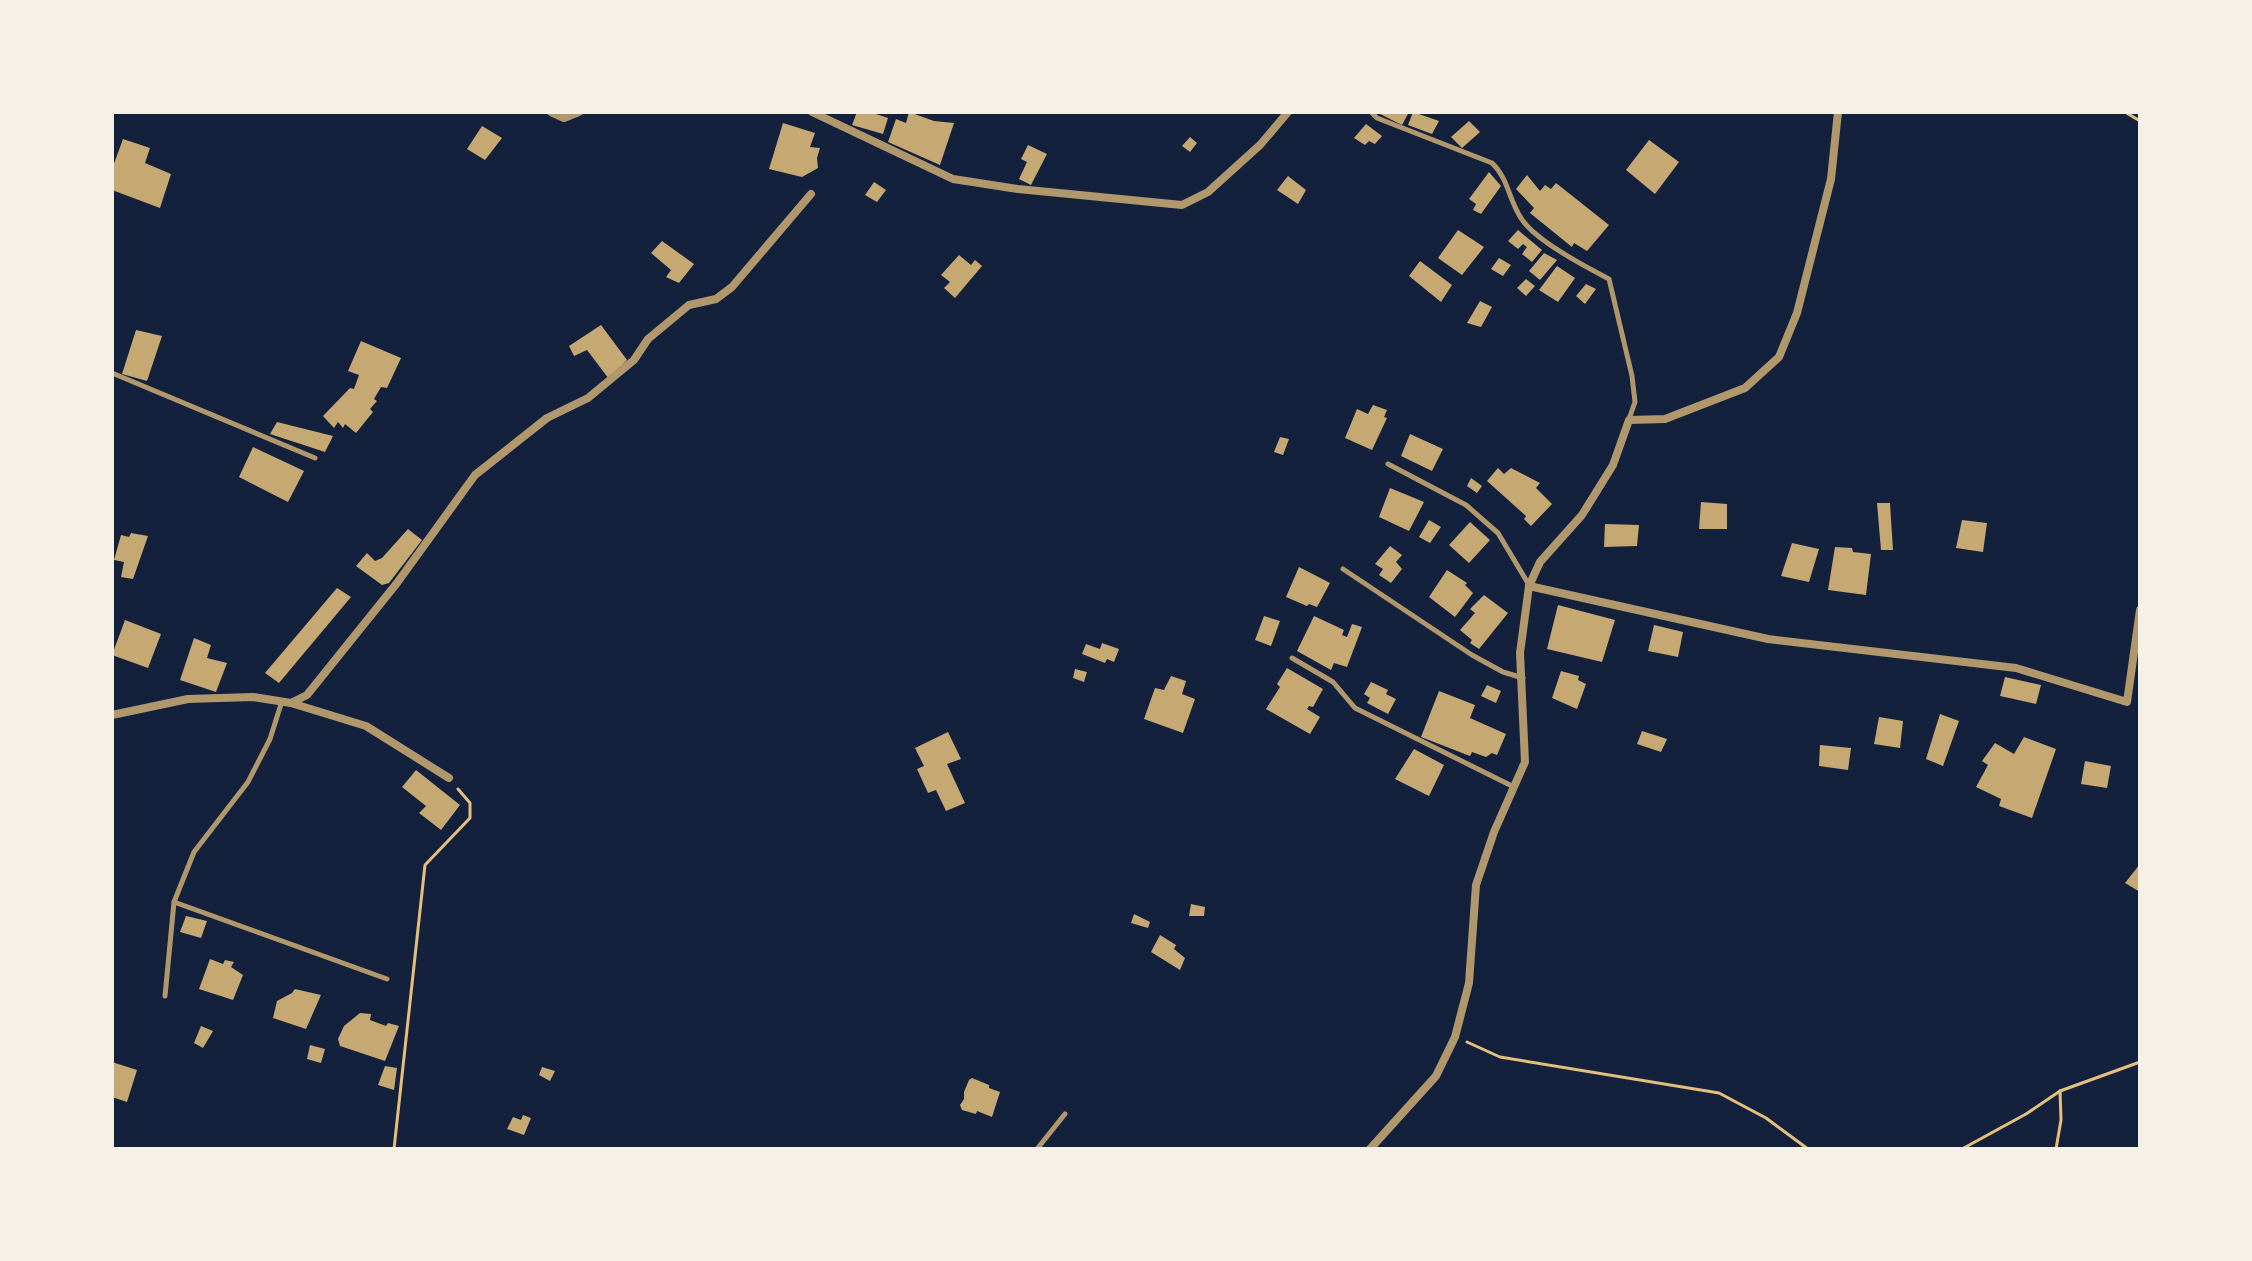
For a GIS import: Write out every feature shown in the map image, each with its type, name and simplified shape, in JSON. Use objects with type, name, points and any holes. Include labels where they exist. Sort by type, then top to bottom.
[{"type":"street","points":[[551,112],[564,118],[579,112]]},
{"type":"street","points":[[812,112],[953,179],[1018,189],[1182,205],[1208,192],[1260,145],[1288,112]]},
{"type":"street","points":[[1370,1149],[1436,1076],[1455,1037],[1469,983],[1476,885],[1494,832],[1525,762],[1520,653],[1529,586],[1540,562],[1582,515],[1613,465],[1629,420],[1665,419],[1745,388],[1779,357],[1797,313],[1831,179],[1838,112]]},
{"type":"street","points":[[287,702],[307,695],[397,583],[475,475],[547,418],[588,398],[634,360],[648,339],[689,305],[716,299],[732,287],[811,194]]},
{"type":"street","points":[[1529,586],[1768,639],[2016,668],[2127,702],[2140,610]]},
{"type":"street","points":[[112,715],[188,699],[253,697],[287,702],[366,726],[449,778]]},
{"type":"lane","points":[[1371,112],[1377,118],[1492,163],[1501,171],[1521,220],[1570,259],[1609,279],[1632,376],[1635,402],[1629,420]]},
{"type":"lane","points":[[112,373],[315,458]]},
{"type":"lane","points":[[1388,464],[1466,505],[1498,533],[1529,586]]},
{"type":"lane","points":[[1343,569],[1472,655],[1503,672],[1523,678]]},
{"type":"lane","points":[[1292,658],[1333,682],[1355,708],[1515,787]]},
{"type":"lane","points":[[165,996],[174,902],[194,852],[248,782],[287,702]]},
{"type":"lane","points":[[174,902],[387,979]]},
{"type":"lane","points":[[1037,1149],[1065,1114]]},
{"type":"path","points":[[2125,112],[2140,121]]},
{"type":"path","points":[[394,1149],[425,865],[470,818],[470,803],[449,778]]},
{"type":"path","points":[[1455,1037],[1500,1057],[1719,1093],[1766,1118],[1808,1149]]},
{"type":"path","points":[[1962,1149],[2026,1114],[2060,1091],[2140,1062]]},
{"type":"path","points":[[2056,1149],[2061,1120],[2060,1091]]},
{"type":"building","points":[[857,112],[870,112],[888,118],[883,134],[852,125]]},
{"type":"building","points":[[909,112],[934,121],[954,123],[940,165],[888,142],[896,119],[906,123]]},
{"type":"building","points":[[1376,112],[1409,112],[1402,125]]},
{"type":"building","points":[[1413,112],[1439,121],[1432,134],[1408,125]]},
{"type":"building","points":[[1469,121],[1480,132],[1462,148],[1451,137]]},
{"type":"building","points":[[783,123],[815,133],[810,147],[820,148],[818,168],[802,177],[769,169]]},
{"type":"building","points":[[1366,124],[1382,136],[1375,144],[1369,141],[1365,145],[1354,138]]},
{"type":"building","points":[[482,126],[502,138],[485,160],[467,149]]},
{"type":"building","points":[[1190,137],[1197,143],[1190,152],[1182,146]]},
{"type":"building","points":[[123,139],[150,148],[145,163],[171,174],[160,208],[112,190],[112,169]]},
{"type":"building","points":[[1649,140],[1679,162],[1655,194],[1626,170]]},
{"type":"building","points":[[1028,145],[1047,154],[1031,185],[1019,179],[1027,162],[1021,159]]},
{"type":"building","points":[[1489,172],[1501,186],[1481,214],[1473,210],[1476,204],[1469,199]]},
{"type":"building","points":[[1527,175],[1540,191],[1545,185],[1551,189],[1556,183],[1609,225],[1587,251],[1574,243],[1572,247],[1530,213],[1534,208],[1516,189]]},
{"type":"building","points":[[1288,176],[1306,190],[1298,204],[1277,190]]},
{"type":"building","points":[[874,182],[886,190],[877,202],[865,195]]},
{"type":"building","points":[[1458,230],[1484,247],[1462,275],[1438,258]]},
{"type":"building","points":[[1518,230],[1542,250],[1532,262],[1522,254],[1527,247],[1523,244],[1518,249],[1508,241]]},
{"type":"building","points":[[662,241],[694,264],[679,283],[666,277],[671,270],[651,253]]},
{"type":"building","points":[[1544,253],[1557,260],[1540,280],[1529,271]]},
{"type":"building","points":[[959,255],[971,265],[975,260],[982,266],[955,298],[944,288],[950,282],[941,275]]},
{"type":"building","points":[[1499,258],[1511,265],[1503,276],[1491,269]]},
{"type":"building","points":[[1420,261],[1452,285],[1441,302],[1409,276]]},
{"type":"building","points":[[1557,266],[1575,278],[1558,302],[1539,290]]},
{"type":"building","points":[[1526,279],[1535,286],[1526,296],[1517,288]]},
{"type":"building","points":[[1586,284],[1596,289],[1585,304],[1576,296]]},
{"type":"building","points":[[1480,301],[1492,307],[1481,327],[1467,323]]},
{"type":"building","points":[[601,325],[627,360],[609,379],[587,350],[574,356],[569,346]]},
{"type":"building","points":[[136,330],[162,336],[147,381],[122,374]]},
{"type":"building","points":[[361,341],[401,358],[387,388],[381,387],[374,399],[377,401],[370,409],[373,412],[356,433],[345,424],[343,428],[338,422],[334,428],[323,416],[350,388],[354,389],[359,375],[348,371]]},
{"type":"building","points":[[1373,405],[1387,410],[1384,417],[1387,418],[1372,450],[1345,438],[1357,409],[1368,414]]},
{"type":"building","points":[[277,422],[333,436],[325,452],[270,434]]},
{"type":"building","points":[[1410,434],[1443,449],[1432,471],[1401,456]]},
{"type":"building","points":[[1280,437],[1289,439],[1283,455],[1274,452]]},
{"type":"building","points":[[253,447],[304,471],[288,502],[239,477]]},
{"type":"building","points":[[1498,468],[1504,474],[1511,468],[1540,483],[1536,488],[1552,504],[1531,526],[1524,519],[1526,516],[1487,481]]},
{"type":"building","points":[[1471,478],[1482,486],[1477,493],[1467,486]]},
{"type":"building","points":[[1390,488],[1424,502],[1409,531],[1379,517]]},
{"type":"building","points":[[1701,502],[1727,504],[1727,529],[1699,529]]},
{"type":"building","points":[[1877,503],[1890,503],[1893,550],[1881,550]]},
{"type":"building","points":[[1429,520],[1441,527],[1430,543],[1419,537]]},
{"type":"building","points":[[1962,520],[1987,523],[1983,552],[1956,548]]},
{"type":"building","points":[[1470,522],[1490,540],[1469,563],[1449,545]]},
{"type":"building","points":[[1605,524],[1639,525],[1637,546],[1604,547]]},
{"type":"building","points":[[408,529],[422,540],[389,583],[382,585],[356,566],[367,553],[375,561],[382,558]]},
{"type":"building","points":[[131,533],[148,536],[133,579],[121,577],[124,562],[114,560],[121,535],[129,537]]},
{"type":"building","points":[[1792,543],[1819,549],[1809,582],[1781,576]]},
{"type":"building","points":[[1390,546],[1402,555],[1396,562],[1402,569],[1391,583],[1379,575],[1383,569],[1375,564]]},
{"type":"building","points":[[1835,547],[1871,554],[1866,595],[1828,590]]},
{"type":"building","points":[[1299,567],[1330,583],[1317,607],[1286,597]]},
{"type":"building","points":[[1447,570],[1467,583],[1465,585],[1473,593],[1455,617],[1429,597]]},
{"type":"building","points":[[337,588],[351,597],[279,683],[265,673]]},
{"type":"building","points":[[1484,595],[1508,613],[1479,649],[1460,630],[1475,613],[1470,609]]},
{"type":"building","points":[[1558,605],[1615,620],[1602,662],[1547,649]]},
{"type":"building","points":[[1264,616],[1280,621],[1271,646],[1255,640]]},
{"type":"building","points":[[1314,616],[1344,630],[1342,635],[1347,637],[1352,624],[1362,627],[1347,667],[1334,663],[1331,670],[1297,651]]},
{"type":"building","points":[[125,620],[161,634],[148,668],[112,655]]},
{"type":"building","points":[[1654,625],[1683,632],[1678,657],[1648,651]]},
{"type":"building","points":[[194,638],[211,645],[207,658],[227,663],[216,692],[180,680]]},
{"type":"building","points":[[1102,643],[1119,649],[1114,662],[1107,659],[1105,663],[1082,654],[1086,644],[1100,649]]},
{"type":"building","points":[[1287,668],[1323,689],[1313,707],[1307,709],[1320,717],[1310,734],[1266,709],[1280,687],[1277,684]]},
{"type":"building","points":[[1075,669],[1087,672],[1084,682],[1073,678]]},
{"type":"building","points":[[1561,671],[1579,676],[1578,680],[1586,684],[1577,709],[1552,698]]},
{"type":"building","points":[[1171,676],[1186,681],[1182,694],[1195,699],[1183,733],[1144,719],[1155,688],[1164,690]]},
{"type":"building","points":[[2005,677],[2041,685],[2036,704],[2000,696]]},
{"type":"building","points":[[1371,682],[1388,690],[1386,694],[1396,699],[1388,714],[1367,703],[1370,698],[1364,694]]},
{"type":"building","points":[[1487,685],[1501,691],[1496,703],[1481,696]]},
{"type":"building","points":[[1439,691],[1475,705],[1470,718],[1506,734],[1497,755],[1492,753],[1486,757],[1472,752],[1470,756],[1421,737]]},
{"type":"building","points":[[1940,714],[1959,721],[1943,766],[1926,759]]},
{"type":"building","points":[[1879,717],[1903,721],[1900,748],[1874,744]]},
{"type":"building","points":[[1642,731],[1667,739],[1661,752],[1637,744]]},
{"type":"building","points":[[948,732],[961,759],[947,764],[965,803],[946,811],[936,790],[928,793],[917,769],[924,766],[915,748]]},
{"type":"building","points":[[2024,737],[2056,749],[2032,818],[1999,806],[2001,799],[1976,787],[1988,765],[1982,761],[1995,743],[2014,754]]},
{"type":"building","points":[[1820,745],[1851,748],[1848,770],[1819,766]]},
{"type":"building","points":[[1414,749],[1444,765],[1429,796],[1395,779]]},
{"type":"building","points":[[2085,761],[2111,766],[2107,788],[2081,784]]},
{"type":"building","points":[[416,770],[460,805],[441,830],[419,813],[426,806],[402,787]]},
{"type":"building","points":[[2140,864],[2140,892],[2125,883]]},
{"type":"building","points":[[1191,904],[1205,907],[1204,916],[1189,916]]},
{"type":"building","points":[[1134,914],[1150,922],[1148,928],[1131,923]]},
{"type":"building","points":[[186,916],[207,921],[201,938],[180,932]]},
{"type":"building","points":[[1160,935],[1176,945],[1174,949],[1185,958],[1180,970],[1151,952]]},
{"type":"building","points":[[210,959],[223,964],[225,960],[234,962],[231,967],[243,975],[233,1000],[199,989]]},
{"type":"building","points":[[295,989],[321,995],[306,1029],[273,1018],[277,1001]]},
{"type":"building","points":[[360,1013],[371,1014],[370,1020],[386,1026],[388,1023],[399,1026],[385,1061],[340,1046],[338,1039],[344,1026]]},
{"type":"building","points":[[201,1026],[213,1031],[203,1048],[194,1043]]},
{"type":"building","points":[[310,1045],[325,1049],[321,1063],[307,1059]]},
{"type":"building","points":[[112,1062],[137,1070],[127,1102],[112,1097]]},
{"type":"building","points":[[385,1066],[397,1068],[394,1090],[378,1085]]},
{"type":"building","points":[[542,1067],[555,1071],[550,1081],[539,1075]]},
{"type":"building","points":[[972,1078],[1000,1092],[992,1117],[977,1111],[976,1114],[962,1110],[960,1105],[964,1092]]},
{"type":"building","points":[[523,1115],[531,1118],[524,1135],[507,1129],[513,1117],[521,1120]]}]
